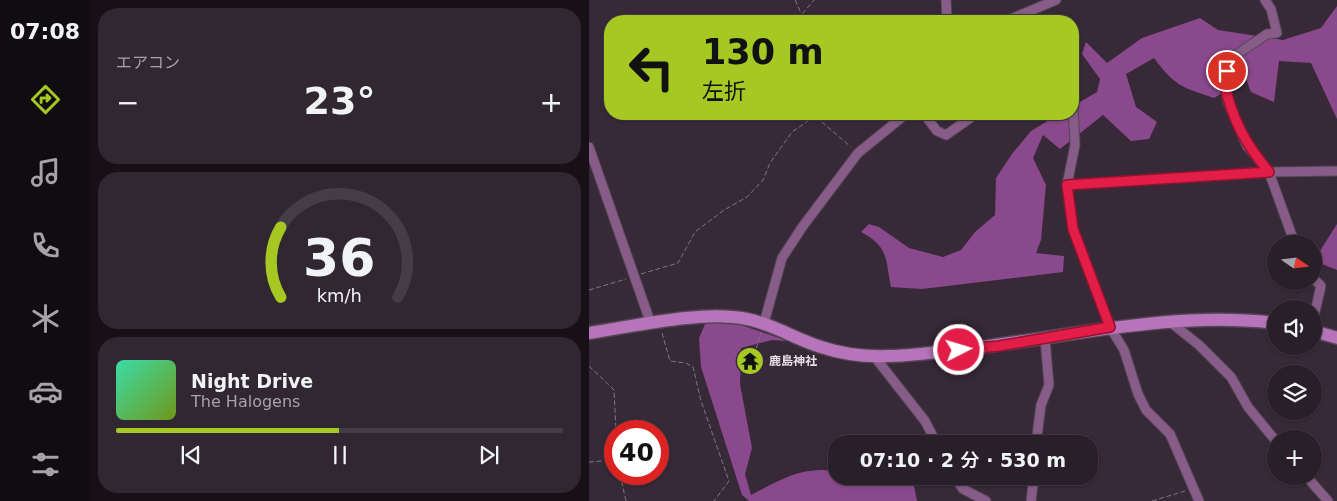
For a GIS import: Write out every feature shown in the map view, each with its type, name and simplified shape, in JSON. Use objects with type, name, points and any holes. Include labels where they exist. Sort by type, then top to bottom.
[{"type":"street","points":[[946,0],[947,15]]},
{"type":"street","points":[[1020,15],[1056,0]]},
{"type":"street","points":[[1265,0],[1271,9],[1277,33],[1267,34],[1230,59],[1223,79],[1228,102],[1247,146],[1269,172],[1292,235]]},
{"type":"street","points":[[764,323],[782,258],[858,154],[899,120]]},
{"type":"street","points":[[928,120],[937,131],[946,135],[967,120]]},
{"type":"street","points":[[1074,120],[1075,145],[1067,185],[1073,229],[1110,327],[1124,350],[1138,394],[1147,410],[1170,434],[1199,501]]},
{"type":"street","points":[[589,147],[654,324]]},
{"type":"street","points":[[1067,185],[1269,172],[1337,171]]},
{"type":"street","points":[[589,333],[715,316],[764,323],[821,347],[873,356],[999,346],[1110,327],[1170,322],[1235,320],[1267,322]]},
{"type":"street","points":[[1170,322],[1199,345],[1231,377],[1248,407],[1267,430]]},
{"type":"street","points":[[1322,334],[1337,338]]},
{"type":"street","points":[[1037,435],[1041,405],[1049,385],[1045,339]]},
{"type":"street","points":[[873,356],[925,421],[932,435]]},
{"type":"street","points":[[960,485],[963,489],[986,501]]},
{"type":"street","points":[[1031,501],[1033,485]]},
{"type":"street","points":[[1314,485],[1328,501]]},
{"type":"path","points":[[795,0],[801,14],[814,0]]},
{"type":"path","points":[[589,290],[678,263],[695,232],[724,210],[747,196],[763,180],[770,163],[791,132],[808,120]]},
{"type":"path","points":[[821,120],[858,154]]},
{"type":"path","points":[[654,324],[665,337],[670,361],[686,363],[693,367],[701,401],[727,468],[729,481],[714,501]]},
{"type":"path","points":[[754,356],[757,345]]},
{"type":"path","points":[[589,366],[614,390],[615,420]]},
{"type":"path","points":[[589,462],[604,461]]},
{"type":"path","points":[[623,485],[626,501]]},
{"type":"path","points":[[1152,501],[1194,488]]},
{"type":"shaded area","points":[[1337,6],[1337,119],[1311,63],[1279,61],[1274,102],[1251,92],[1246,79],[1214,98],[1194,91],[1174,80],[1154,58],[1126,74],[1136,107],[1157,122],[1149,139],[1131,141],[1103,115],[1060,149],[1043,135],[1033,158],[1046,185],[1041,240],[1036,253],[1064,256],[1063,272],[922,289],[891,287],[886,261],[881,248],[870,237],[861,232],[869,224],[879,227],[909,248],[943,257],[961,250],[975,232],[995,215],[996,178],[1012,154],[1031,131],[1049,120],[1079,120],[1079,102],[1097,92],[1100,79],[1082,54],[1086,42],[1107,63],[1142,38],[1200,18],[1218,30],[1283,40],[1321,28]]},
{"type":"shaded area","points":[[1337,224],[1338,270],[1322,264],[1322,248]]},
{"type":"shaded area","points":[[706,322],[741,325],[788,341],[772,340],[741,348],[740,384],[752,448],[745,474],[751,495],[792,475],[812,470],[824,470],[828,470],[828,485],[914,485],[917,501],[749,501],[742,495],[701,367],[699,338]]},
{"type":"place","name":"鹿島神社","points":[[750,361]]},
{"type":"route","points":[[959,350],[1045,339],[1110,327],[1073,229],[1067,185],[1269,172],[1247,146],[1228,102],[1223,79],[1227,71]]}]
